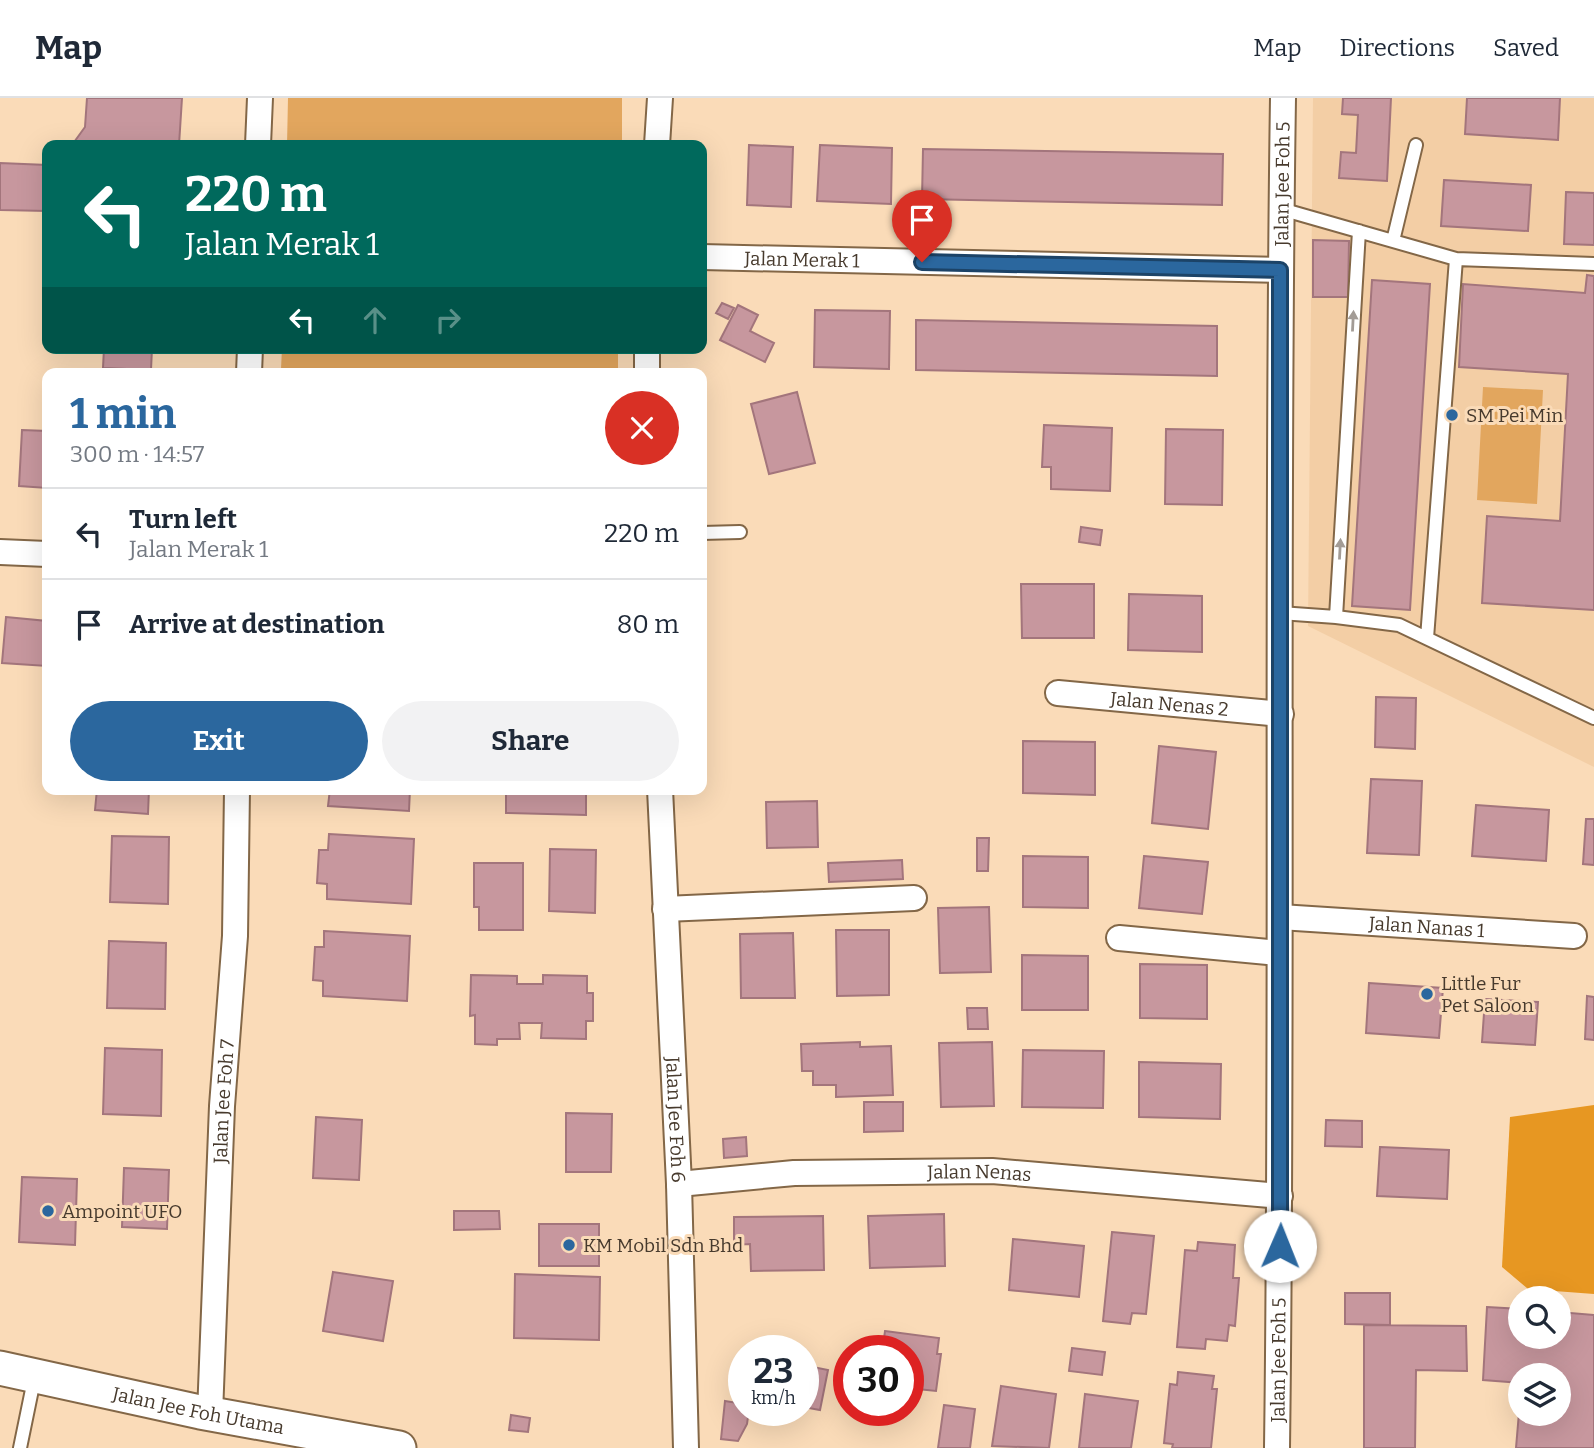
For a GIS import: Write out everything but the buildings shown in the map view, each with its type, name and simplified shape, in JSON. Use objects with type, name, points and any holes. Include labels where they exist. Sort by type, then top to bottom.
[{"type":"street","points":[[258,140],[260,98]]},
{"type":"street","points":[[657,140],[660,98]]},
{"type":"street","name":"Jalan Jee Foh 5","points":[[1277,1448],[1280,1196],[1280,270],[1283,98]]},
{"type":"street","name":"Jalan Merak 1","points":[[707,257],[1280,270]]},
{"type":"street","points":[[0,552],[42,554]]},
{"type":"street","name":"Jalan Nenas 2","points":[[1058,693],[1281,714]]},
{"type":"street","name":"Jalan Jee Foh 7","points":[[210,1414],[222,1106],[235,936],[237,795]]},
{"type":"street","name":"Jalan Jee Foh 6","points":[[660,795],[679,1184],[686,1448]]},
{"type":"street","points":[[665,909],[914,898]]},
{"type":"street","name":"Jalan Nanas 1","points":[[1280,916],[1574,936]]},
{"type":"street","points":[[1119,938],[1279,953]]},
{"type":"street","name":"Jalan Nenas","points":[[679,1184],[794,1173],[992,1171],[1280,1196]]},
{"type":"street","name":"Jalan Jee Foh Utama","points":[[0,1368],[210,1414],[399,1448]]},
{"type":"lane","points":[[1393,241],[1416,145]]},
{"type":"lane","points":[[1281,209],[1456,259],[1594,264]]},
{"type":"lane","points":[[1336,617],[1359,231]]},
{"type":"lane","points":[[1427,638],[1456,259]]},
{"type":"lane","points":[[707,533],[740,532]]},
{"type":"lane","points":[[1280,613],[1399,625],[1594,718]]},
{"type":"lane","points":[[20,1448],[35,1375]]},
{"type":"shaded area","points":[[288,98],[622,98],[622,140],[287,140]]},
{"type":"shaded area","name":"SM Pei Min","points":[[1313,98],[1594,98],[1594,767],[1308,626]]},
{"type":"shaded area","points":[[282,354],[618,354],[618,368],[281,368]]},
{"type":"shaded area","points":[[1483,387],[1543,390],[1537,504],[1477,500]]},
{"type":"shaded area","points":[[1594,1105],[1594,1294],[1571,1292],[1571,1286],[1524,1286],[1502,1267],[1510,1117]]},
{"type":"place","name":"SM Pei Min","points":[[1452,415]]},
{"type":"place","name":"Little Fur Pet Saloon","points":[[1427,994]]},
{"type":"place","name":"Ampoint UFO","points":[[48,1211]]},
{"type":"place","name":"KM Mobil Sdn Bhd","points":[[569,1245]]},
{"type":"route","points":[[922,262],[1280,270],[1280,1246]]}]
